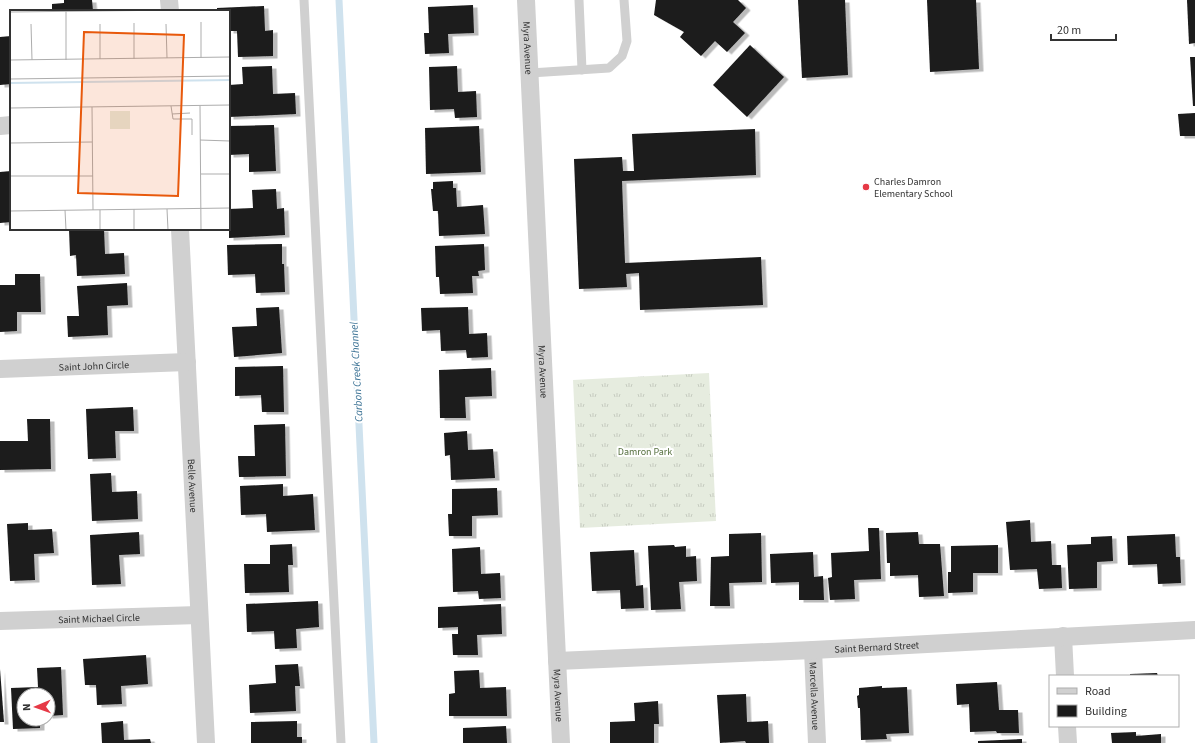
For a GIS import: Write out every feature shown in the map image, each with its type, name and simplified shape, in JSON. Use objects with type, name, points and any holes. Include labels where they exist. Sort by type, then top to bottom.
[{"type":"street","points":[[169,0],[170,10]]},
{"type":"street","name":"Myra Avenue","points":[[526,0],[561,743]]},
{"type":"street","points":[[0,126],[10,125]]},
{"type":"street","name":"Belle Avenue","points":[[180,230],[206,743]]},
{"type":"street","name":"Saint John Circle","points":[[0,369],[187,362]]},
{"type":"street","name":"Saint Michael Circle","points":[[0,621],[199,615]]},
{"type":"street","name":"Saint Bernard Street","points":[[557,661],[812,650],[1195,630]]},
{"type":"street","points":[[1063,636],[1065,675]]},
{"type":"street","name":"Marcella Avenue","points":[[812,650],[817,743]]},
{"type":"street","points":[[1067,727],[1068,743]]},
{"type":"lane","points":[[304,0],[341,743]]},
{"type":"lane","points":[[579,0],[582,70]]},
{"type":"lane","points":[[530,73],[609,68],[622,56],[627,40],[624,0]]},
{"type":"green space","name":"Damron Park","points":[[709,373],[716,521],[580,528],[573,380]]},
{"type":"building","points":[[64,0],[92,0],[93,10],[52,10],[52,4],[64,3]]},
{"type":"building","points":[[656,0],[738,0],[746,8],[733,22],[745,33],[727,52],[715,41],[701,56],[680,37],[684,32],[654,15]]},
{"type":"building","points":[[798,0],[845,0],[848,75],[802,78]]},
{"type":"building","points":[[927,0],[976,0],[979,69],[930,72]]},
{"type":"building","points":[[1187,0],[1195,0],[1195,43],[1189,44]]},
{"type":"building","points":[[473,5],[474,33],[448,34],[449,53],[425,54],[424,33],[429,33],[428,7]]},
{"type":"building","points":[[264,6],[265,31],[273,30],[273,56],[238,57],[237,31],[230,31],[230,10],[217,10],[217,8]]},
{"type":"building","points":[[10,36],[10,84],[0,85],[0,37]]},
{"type":"building","points":[[750,45],[784,77],[747,117],[713,85]]},
{"type":"building","points":[[1190,57],[1195,57],[1195,106],[1193,106]]},
{"type":"building","points":[[272,66],[273,94],[295,93],[296,114],[230,117],[230,85],[243,84],[242,67]]},
{"type":"building","points":[[457,66],[458,92],[476,91],[477,117],[455,118],[454,109],[430,110],[429,67]]},
{"type":"building","points":[[1195,113],[1195,136],[1180,136],[1178,114]]},
{"type":"building","points":[[274,125],[276,171],[249,172],[249,154],[230,155],[230,126]]},
{"type":"building","points":[[479,126],[481,172],[426,174],[425,128]]},
{"type":"building","points":[[755,129],[756,175],[622,181],[625,263],[761,257],[763,305],[640,310],[639,273],[626,274],[627,287],[579,289],[574,159],[622,157],[623,171],[634,171],[632,134]]},
{"type":"building","points":[[10,171],[10,222],[0,223],[0,172]]},
{"type":"building","points":[[453,181],[453,188],[456,188],[457,207],[483,205],[485,234],[439,236],[438,211],[433,211],[431,189],[433,189],[433,182]]},
{"type":"building","points":[[276,189],[277,209],[284,208],[285,235],[229,238],[230,209],[253,208],[252,190]]},
{"type":"building","points":[[69,230],[104,230],[105,254],[124,253],[125,274],[77,276],[76,255],[70,256]]},
{"type":"building","points":[[282,244],[282,264],[284,264],[285,292],[256,293],[255,274],[228,275],[227,245]]},
{"type":"building","points":[[484,244],[485,270],[478,271],[479,276],[472,276],[473,293],[440,294],[439,277],[436,277],[435,246]]},
{"type":"building","points":[[15,274],[40,274],[41,312],[17,312],[17,331],[0,332],[0,285],[15,285]]},
{"type":"building","points":[[127,283],[128,305],[107,306],[108,335],[68,337],[67,316],[79,316],[77,286]]},
{"type":"building","points":[[279,307],[282,353],[234,357],[232,327],[257,326],[256,308]]},
{"type":"building","points":[[468,307],[469,334],[487,333],[488,357],[467,358],[466,350],[441,351],[440,330],[422,331],[421,308]]},
{"type":"building","points":[[283,366],[284,412],[262,412],[261,395],[235,396],[235,367]]},
{"type":"building","points":[[491,368],[492,396],[465,397],[466,418],[440,418],[439,370]]},
{"type":"building","points":[[133,407],[134,431],[115,431],[116,458],[88,459],[86,409]]},
{"type":"building","points":[[27,419],[50,419],[51,469],[0,470],[0,441],[28,441]]},
{"type":"building","points":[[285,424],[286,476],[239,477],[238,456],[255,456],[254,425]]},
{"type":"building","points":[[467,431],[468,450],[493,449],[495,478],[451,480],[450,455],[445,456],[444,433]]},
{"type":"building","points":[[111,473],[112,492],[137,491],[138,519],[92,521],[90,474]]},
{"type":"building","points":[[283,484],[283,496],[313,494],[315,530],[267,532],[266,514],[241,515],[240,486]]},
{"type":"building","points":[[497,488],[498,515],[472,516],[472,536],[449,536],[448,514],[452,514],[452,489]]},
{"type":"building","points":[[1030,520],[1031,542],[1051,541],[1052,565],[1061,565],[1062,588],[1039,589],[1037,569],[1010,570],[1006,522]]},
{"type":"building","points":[[28,523],[28,530],[52,529],[54,553],[34,554],[35,580],[10,581],[7,524]]},
{"type":"building","points":[[868,528],[879,528],[881,579],[854,580],[855,599],[830,600],[828,578],[832,577],[831,553],[869,551]]},
{"type":"building","points":[[139,532],[140,554],[119,555],[121,584],[92,585],[90,535]]},
{"type":"building","points":[[918,532],[919,544],[940,544],[944,596],[919,597],[918,575],[890,576],[890,563],[887,563],[886,533]]},
{"type":"building","points":[[761,533],[762,582],[729,583],[730,606],[710,606],[711,557],[729,556],[729,534]]},
{"type":"building","points":[[1175,534],[1176,557],[1180,557],[1181,583],[1158,584],[1157,564],[1128,565],[1127,536]]},
{"type":"building","points":[[1112,536],[1113,561],[1097,562],[1097,588],[1069,589],[1067,545],[1091,544],[1091,537]]},
{"type":"building","points":[[292,544],[293,565],[288,565],[289,592],[245,593],[244,564],[270,564],[270,545]]},
{"type":"building","points":[[674,545],[675,547],[686,546],[686,557],[696,556],[697,581],[679,582],[681,609],[651,610],[648,546]]},
{"type":"building","points":[[998,545],[998,573],[973,573],[973,592],[948,593],[948,572],[951,572],[951,546]]},
{"type":"building","points":[[480,547],[481,574],[500,573],[501,598],[479,599],[478,591],[453,592],[452,549]]},
{"type":"building","points":[[634,550],[636,586],[643,585],[644,608],[621,609],[620,590],[592,591],[590,552]]},
{"type":"building","points":[[813,552],[814,577],[823,576],[824,600],[799,600],[799,582],[771,583],[770,554]]},
{"type":"building","points":[[318,601],[319,627],[296,629],[297,648],[275,649],[274,631],[247,632],[246,604]]},
{"type":"building","points":[[501,604],[502,634],[477,635],[478,655],[453,655],[452,634],[458,634],[458,627],[438,628],[438,607]]},
{"type":"building","points":[[146,655],[148,684],[121,686],[122,704],[97,705],[96,685],[85,685],[83,659]]},
{"type":"building","points":[[298,664],[300,686],[295,686],[296,711],[250,713],[249,685],[276,683],[275,665]]},
{"type":"building","points":[[61,667],[63,715],[56,715],[56,687],[38,687],[37,668]]},
{"type":"building","points":[[0,669],[4,722],[0,722]]},
{"type":"building","points":[[479,670],[480,688],[506,687],[507,716],[449,716],[449,694],[455,693],[454,671]]},
{"type":"building","points":[[1157,673],[1158,675],[1130,675]]},
{"type":"building","points":[[997,682],[999,710],[1018,710],[1019,733],[997,733],[996,731],[970,732],[969,704],[957,705],[956,684]]},
{"type":"building","points":[[882,686],[882,688],[907,687],[909,733],[886,734],[887,739],[861,740],[860,708],[858,708],[857,696],[859,695],[859,688]]},
{"type":"building","points":[[11,688],[16,688],[16,727],[40,728],[13,729]]},
{"type":"building","points":[[746,694],[747,722],[768,721],[769,743],[746,743],[745,741],[720,743],[717,695]]},
{"type":"building","points":[[658,701],[659,724],[654,724],[654,743],[610,743],[610,722],[635,721],[634,703]]},
{"type":"building","points":[[123,721],[124,740],[150,739],[151,743],[102,743],[101,723]]},
{"type":"building","points":[[297,721],[297,737],[302,737],[302,743],[251,743],[251,722]]},
{"type":"building","points":[[506,726],[507,743],[463,743],[463,728]]},
{"type":"building","points":[[1136,732],[1136,736],[1161,734],[1161,743],[1112,743],[1111,733]]},
{"type":"building","points":[[1022,739],[1022,743],[978,743],[978,741]]},
{"type":"waterway","name":"Carbon Creek Channel","points":[[339,0],[374,743]]},
{"type":"place","name":"Charles Damron Elementary School","points":[[866,187]]}]
